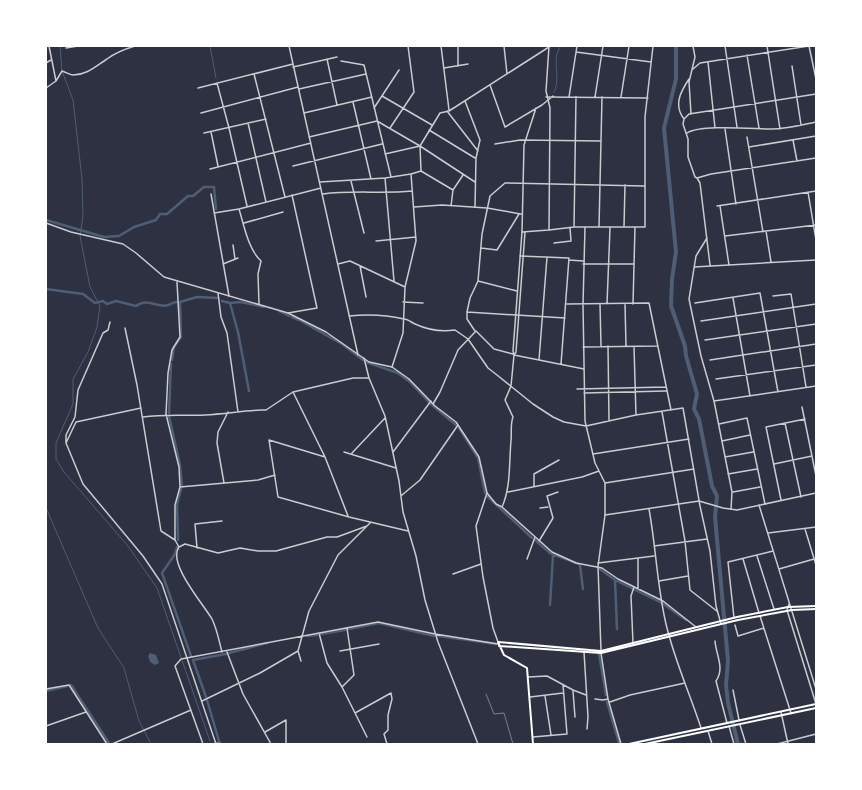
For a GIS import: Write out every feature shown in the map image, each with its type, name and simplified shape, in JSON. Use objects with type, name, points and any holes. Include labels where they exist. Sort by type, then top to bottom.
[{"type":"main road","points":[[499,644],[584,652],[601,652],[670,637],[774,609],[789,606],[816,606]]},
{"type":"main road","points":[[729,621],[734,618],[759,614],[788,610],[816,609]]},
{"type":"main road","points":[[499,644],[541,644],[601,652],[696,627],[722,623]]},
{"type":"main road","points":[[499,644],[504,655],[526,665],[532,744]]},
{"type":"main road","points":[[629,744],[816,704]]},
{"type":"main road","points":[[645,744],[816,708]]},
{"type":"main road","points":[[715,725],[716,729]]},
{"type":"street","points":[[49,46],[56,81]]},
{"type":"street","points":[[66,48],[77,46]]},
{"type":"street","points":[[46,88],[56,81],[62,71],[73,75],[93,70],[107,58],[122,50],[135,46]]},
{"type":"street","points":[[289,46],[358,355]]},
{"type":"street","points":[[390,128],[414,92],[408,46]]},
{"type":"street","points":[[441,46],[448,111],[478,151]]},
{"type":"street","points":[[458,46],[458,66]]},
{"type":"street","points":[[504,46],[507,74]]},
{"type":"street","points":[[569,96],[577,46]]},
{"type":"street","points":[[595,97],[602,46]]},
{"type":"street","points":[[621,97],[628,46]]},
{"type":"street","points":[[522,232],[570,227],[645,227],[645,117],[653,46]]},
{"type":"street","points":[[693,46],[695,57],[693,69],[690,77],[680,92],[679,112],[684,119],[683,124],[687,133],[688,157],[695,177],[700,183],[710,266]]},
{"type":"street","points":[[726,46],[737,127]]},
{"type":"street","points":[[767,46],[780,128]]},
{"type":"street","points":[[693,69],[700,63],[808,46],[816,79]]},
{"type":"street","points":[[421,171],[420,146],[440,113],[448,111],[465,101],[549,47]]},
{"type":"street","points":[[548,230],[551,140],[550,108],[546,97],[549,47]]},
{"type":"street","points":[[576,52],[652,62]]},
{"type":"street","points":[[747,55],[759,128]]},
{"type":"street","points":[[198,88],[293,65],[337,57]]},
{"type":"street","points":[[46,63],[52,59]]},
{"type":"street","points":[[327,59],[337,106]]},
{"type":"street","points":[[341,61],[364,65],[391,177]]},
{"type":"street","points":[[708,62],[715,128]]},
{"type":"street","points":[[812,63],[816,62]]},
{"type":"street","points":[[444,68],[468,64]]},
{"type":"street","points":[[792,66],[801,125]]},
{"type":"street","points":[[374,108],[399,70]]},
{"type":"street","points":[[254,74],[275,152],[285,197]]},
{"type":"street","points":[[201,113],[298,88],[332,83],[366,74]]},
{"type":"street","points":[[690,77],[691,114]]},
{"type":"street","points":[[217,83],[224,106],[247,206]]},
{"type":"street","points":[[489,85],[505,127],[548,102],[553,96]]},
{"type":"street","points":[[684,119],[691,114],[816,94]]},
{"type":"street","points":[[382,96],[432,125]]},
{"type":"street","points":[[546,97],[569,96],[648,98]]},
{"type":"street","points":[[304,113],[372,97]]},
{"type":"street","points":[[574,227],[576,97]]},
{"type":"street","points":[[599,227],[602,97]]},
{"type":"street","points":[[465,101],[480,140],[476,158],[475,207]]},
{"type":"street","points":[[353,102],[371,179]]},
{"type":"street","points":[[502,506],[508,492],[511,440],[510,426],[513,416],[505,400],[511,386],[514,355],[517,291],[523,226],[520,214],[524,182],[525,140],[536,108]]},
{"type":"street","points":[[204,133],[266,118]]},
{"type":"street","points":[[310,137],[377,121],[420,146],[475,182]]},
{"type":"street","points":[[687,133],[694,129],[725,129],[737,127],[780,128],[816,122]]},
{"type":"street","points":[[248,123],[266,202]]},
{"type":"street","points":[[725,129],[736,204]]},
{"type":"street","points":[[429,130],[476,158]]},
{"type":"street","points":[[211,132],[218,166]]},
{"type":"street","points":[[749,147],[816,136]]},
{"type":"street","points":[[747,137],[763,232]]},
{"type":"street","points":[[495,144],[525,140],[601,140]]},
{"type":"street","points":[[793,140],[797,161]]},
{"type":"street","points":[[210,169],[311,142]]},
{"type":"street","points":[[293,166],[382,144]]},
{"type":"street","points":[[385,154],[420,146]]},
{"type":"street","points":[[697,178],[816,158]]},
{"type":"street","points":[[320,182],[385,178],[421,171],[453,190]]},
{"type":"street","points":[[392,367],[403,333],[403,302],[405,287],[416,237],[411,174]]},
{"type":"street","points":[[452,206],[453,190],[463,174]]},
{"type":"street","points":[[385,178],[394,282]]},
{"type":"street","points":[[351,181],[364,233]]},
{"type":"street","points":[[584,369],[514,355],[494,349],[476,332],[467,319],[470,298],[478,281],[481,248],[490,196],[505,183],[524,182],[574,185],[600,184],[644,186]]},
{"type":"street","points":[[624,227],[625,185]]},
{"type":"street","points":[[214,213],[239,209],[321,188]]},
{"type":"street","points":[[323,194],[339,192],[386,193],[413,191]]},
{"type":"street","points":[[717,206],[816,191]]},
{"type":"street","points":[[808,192],[815,225],[816,240]]},
{"type":"street","points":[[211,194],[229,297]]},
{"type":"street","points":[[288,313],[316,308],[292,195]]},
{"type":"street","points":[[720,206],[729,265]]},
{"type":"street","points":[[414,207],[475,207],[520,214]]},
{"type":"street","points":[[239,209],[249,240],[256,256],[261,261],[258,274],[259,304]]},
{"type":"street","points":[[244,223],[283,212]]},
{"type":"street","points":[[481,248],[497,250],[520,214]]},
{"type":"street","points":[[46,223],[78,234],[123,244],[136,253],[158,274],[177,282],[288,313],[326,332],[358,355],[373,363],[392,367],[410,379],[433,404],[458,425],[479,457],[487,493],[496,504],[502,506],[535,538],[552,552],[569,560],[598,566],[634,587],[663,601],[696,627]]},
{"type":"street","points":[[725,236],[815,225]]},
{"type":"street","points":[[554,243],[571,241],[570,227]]},
{"type":"street","points":[[585,227],[583,262],[583,347],[586,426],[593,454],[605,483],[605,515],[598,563],[601,652],[608,699],[621,744]]},
{"type":"street","points":[[607,304],[610,227]]},
{"type":"street","points":[[633,304],[635,227]]},
{"type":"street","points":[[766,231],[771,262]]},
{"type":"street","points":[[514,355],[516,352],[526,232]]},
{"type":"street","points":[[376,241],[416,237]]},
{"type":"street","points":[[707,238],[696,256],[690,306],[701,356],[714,401],[732,492],[731,509]]},
{"type":"street","points":[[233,245],[235,260]]},
{"type":"street","points":[[520,256],[569,258],[569,260],[608,264],[634,264]]},
{"type":"street","points":[[539,360],[547,257]]},
{"type":"street","points":[[223,264],[238,258]]},
{"type":"street","points":[[561,365],[567,304],[569,260]]},
{"type":"street","points":[[694,267],[816,260]]},
{"type":"street","points":[[338,264],[350,261],[405,287]]},
{"type":"street","points":[[360,266],[366,297]]},
{"type":"street","points":[[478,281],[517,291]]},
{"type":"street","points":[[175,540],[175,505],[180,487],[179,466],[166,414],[169,368],[173,346],[180,337],[177,282]]},
{"type":"street","points":[[218,293],[221,317],[227,333],[238,412]]},
{"type":"street","points":[[695,303],[760,293],[778,392]]},
{"type":"street","points":[[773,296],[791,294],[806,387]]},
{"type":"street","points":[[732,297],[750,396]]},
{"type":"street","points":[[403,302],[423,303]]},
{"type":"street","points":[[567,304],[649,304],[672,410]]},
{"type":"street","points":[[600,304],[601,347]]},
{"type":"street","points":[[625,304],[626,346]]},
{"type":"street","points":[[701,321],[816,304]]},
{"type":"street","points":[[468,312],[542,318],[565,318]]},
{"type":"street","points":[[349,316],[370,314],[378,317],[404,319],[424,328],[443,332],[455,330],[468,339],[488,368],[553,418],[576,426],[586,426],[609,420],[683,408],[707,539],[718,612],[722,623]]},
{"type":"street","points":[[110,322],[108,330],[103,333],[83,376],[78,390],[75,417],[66,435],[66,443],[83,484],[158,576],[188,659],[216,744],[225,744]]},
{"type":"street","points":[[705,340],[816,324]]},
{"type":"street","points":[[125,328],[142,408],[161,531],[175,540],[179,547],[177,555],[184,576],[190,589],[211,618],[222,652]]},
{"type":"street","points":[[433,404],[440,392],[458,350],[476,332]]},
{"type":"street","points":[[710,360],[816,344]]},
{"type":"street","points":[[608,346],[609,420]]},
{"type":"street","points":[[634,346],[636,415]]},
{"type":"street","points":[[583,347],[658,346]]},
{"type":"street","points":[[364,358],[369,378],[385,418],[402,494],[408,531],[416,556],[425,600],[436,634],[478,744]]},
{"type":"street","points":[[716,379],[816,365]]},
{"type":"street","points":[[143,417],[166,414],[174,416],[266,410],[293,392],[353,378],[369,378]]},
{"type":"street","points":[[714,401],[816,386]]},
{"type":"street","points":[[577,389],[635,389],[666,387]]},
{"type":"street","points":[[584,393],[667,391]]},
{"type":"street","points":[[293,392],[325,457],[348,517]]},
{"type":"street","points":[[393,452],[431,401]]},
{"type":"street","points":[[802,407],[816,476]]},
{"type":"street","points":[[66,443],[76,422],[142,408]]},
{"type":"street","points":[[224,483],[217,443],[218,432],[228,412]]},
{"type":"street","points":[[662,412],[685,541],[690,590],[718,612]]},
{"type":"street","points":[[352,453],[385,418]]},
{"type":"street","points":[[718,424],[746,418],[764,504]]},
{"type":"street","points":[[781,500],[766,427],[804,419]]},
{"type":"street","points":[[785,423],[801,497]]},
{"type":"street","points":[[402,494],[420,480],[458,425]]},
{"type":"street","points":[[722,441],[750,435]]},
{"type":"street","points":[[325,457],[269,440],[278,497],[370,523],[408,531]]},
{"type":"street","points":[[593,454],[689,440]]},
{"type":"street","points":[[344,452],[352,453],[396,468]]},
{"type":"street","points":[[725,457],[754,452]]},
{"type":"street","points":[[774,464],[812,456]]},
{"type":"street","points":[[534,486],[534,474],[559,460]]},
{"type":"street","points":[[605,483],[694,469]]},
{"type":"street","points":[[728,474],[757,469]]},
{"type":"street","points":[[508,492],[582,478],[599,471]]},
{"type":"street","points":[[180,487],[258,480],[275,475]]},
{"type":"street","points":[[732,492],[760,487]]},
{"type":"street","points":[[539,541],[553,518],[548,507],[550,504],[547,496],[558,492]]},
{"type":"street","points":[[203,744],[174,666],[181,659],[227,652],[302,635],[378,622],[436,634],[499,644],[492,623],[481,564],[476,526],[487,493]]},
{"type":"street","points":[[605,515],[699,501],[731,509],[759,505],[816,493]]},
{"type":"street","points":[[759,505],[774,551],[789,606],[792,610],[816,689]]},
{"type":"street","points":[[540,508],[548,507]]},
{"type":"street","points":[[649,509],[654,556],[669,634],[701,728]]},
{"type":"street","points":[[197,548],[195,524],[222,521]]},
{"type":"street","points":[[301,661],[298,651],[309,611],[338,555],[370,523]]},
{"type":"street","points":[[179,547],[185,544],[218,553],[240,548],[258,551],[276,551],[327,537],[337,537],[367,526]]},
{"type":"street","points":[[768,533],[816,527]]},
{"type":"street","points":[[805,529],[816,566]]},
{"type":"street","points":[[527,558],[535,538]]},
{"type":"street","points":[[654,546],[707,539]]},
{"type":"street","points":[[734,618],[728,562],[774,551]]},
{"type":"street","points":[[757,555],[774,609]]},
{"type":"street","points":[[598,563],[654,556]]},
{"type":"street","points":[[638,558],[638,589]]},
{"type":"street","points":[[743,559],[791,713]]},
{"type":"street","points":[[779,569],[815,561]]},
{"type":"street","points":[[453,574],[481,564]]},
{"type":"street","points":[[659,581],[688,576]]},
{"type":"street","points":[[633,643],[631,596],[634,587]]},
{"type":"street","points":[[789,606],[788,610],[816,704]]},
{"type":"street","points":[[735,625],[738,636],[764,628]]},
{"type":"street","points":[[342,687],[354,675],[347,628]]},
{"type":"street","points":[[319,632],[327,663],[342,687],[367,737]]},
{"type":"street","points":[[715,641],[720,670],[720,676],[716,681],[727,723]]},
{"type":"street","points":[[340,651],[379,644]]},
{"type":"street","points":[[202,701],[239,684],[298,651]]},
{"type":"street","points":[[227,652],[247,702],[271,744]]},
{"type":"street","points":[[584,652],[588,717],[586,729]]},
{"type":"street","points":[[528,677],[546,675],[573,690],[586,695]]},
{"type":"street","points":[[609,703],[630,695],[685,683]]},
{"type":"street","points":[[46,689],[68,685],[107,744]]},
{"type":"street","points":[[532,737],[567,734],[563,685]]},
{"type":"street","points":[[573,690],[575,717]]},
{"type":"street","points":[[733,690],[739,720]]},
{"type":"street","points":[[355,712],[391,693],[392,696],[388,715],[388,730],[384,734],[387,744]]},
{"type":"street","points":[[529,697],[563,693]]},
{"type":"street","points":[[545,696],[551,735]]},
{"type":"street","points":[[595,698],[603,700],[608,699]]},
{"type":"street","points":[[112,744],[191,710]]},
{"type":"street","points":[[46,726],[86,712]]},
{"type":"street","points":[[781,712],[788,743]]},
{"type":"street","points":[[265,732],[286,720],[286,744]]},
{"type":"street","points":[[740,724],[746,744]]},
{"type":"street","points":[[730,726],[734,744]]},
{"type":"street","points":[[708,731],[712,744]]},
{"type":"street","points":[[777,744],[788,743],[816,734]]},
{"type":"lane","points":[[486,694],[494,714],[504,713],[513,744]]},
{"type":"water","points":[[150,653],[156,655],[159,663],[155,665],[150,662],[148,656]]},
{"type":"waterway","points":[[60,46],[62,71],[73,100],[82,179],[83,216],[80,236],[90,287],[100,306],[97,327],[88,352],[73,379],[73,404],[56,443],[56,459],[64,472],[128,546],[157,588],[210,741]]},
{"type":"waterway","points":[[210,46],[216,78]]},
{"type":"waterway","points":[[554,92],[557,80],[556,56],[561,46]]},
{"type":"waterway","points":[[676,46],[676,79],[664,128],[676,252],[672,279],[671,306],[685,346],[686,356],[697,394],[694,409],[699,419],[712,486],[717,496],[715,517],[728,661],[726,685],[728,703],[738,744]]},
{"type":"waterway","points":[[46,220],[104,237],[119,236],[134,227],[156,220],[160,214],[167,214],[188,196],[193,196],[204,187],[214,187],[216,209]]},
{"type":"waterway","points":[[46,289],[83,294],[95,303],[103,301],[107,304],[116,301],[136,306],[145,303],[164,306],[177,302]]},
{"type":"waterway","points":[[172,360],[174,347],[181,337],[180,302],[197,297],[218,298]]},
{"type":"waterway","points":[[222,301],[230,303],[241,302],[264,307]]},
{"type":"waterway","points":[[230,303],[238,332],[249,391]]},
{"type":"waterway","points":[[279,311],[289,316]]},
{"type":"waterway","points":[[292,317],[299,320]]},
{"type":"waterway","points":[[301,321],[342,344],[363,360]]},
{"type":"waterway","points":[[366,362],[398,373],[410,382],[429,402]]},
{"type":"waterway","points":[[169,413],[171,364]]},
{"type":"waterway","points":[[431,404],[456,425]]},
{"type":"waterway","points":[[169,416],[180,465],[182,485]]},
{"type":"waterway","points":[[459,428],[478,458],[485,493]]},
{"type":"waterway","points":[[178,540],[177,504],[181,489]]},
{"type":"waterway","points":[[487,496],[532,538]]},
{"type":"waterway","points":[[46,508],[98,628],[124,668],[139,721],[151,744]]},
{"type":"waterway","points":[[535,540],[550,553],[579,564]]},
{"type":"waterway","points":[[177,547],[175,554],[162,573],[191,656]]},
{"type":"waterway","points":[[550,605],[553,555]]},
{"type":"waterway","points":[[580,565],[583,589]]},
{"type":"waterway","points":[[600,569],[615,580],[662,603],[686,620]]},
{"type":"waterway","points":[[615,580],[617,629]]},
{"type":"waterway","points":[[349,629],[379,623],[434,636]]},
{"type":"waterway","points":[[321,634],[345,630]]},
{"type":"waterway","points":[[307,636],[317,635]]},
{"type":"waterway","points":[[439,636],[496,644]]},
{"type":"waterway","points":[[229,653],[267,643]]},
{"type":"waterway","points":[[206,697],[193,660],[226,654]]},
{"type":"waterway","points":[[599,654],[606,695]]},
{"type":"waterway","points":[[71,685],[109,743]]},
{"type":"waterway","points":[[46,691],[67,686]]},
{"type":"waterway","points":[[207,700],[219,741]]},
{"type":"waterway","points":[[607,702],[619,743]]}]
